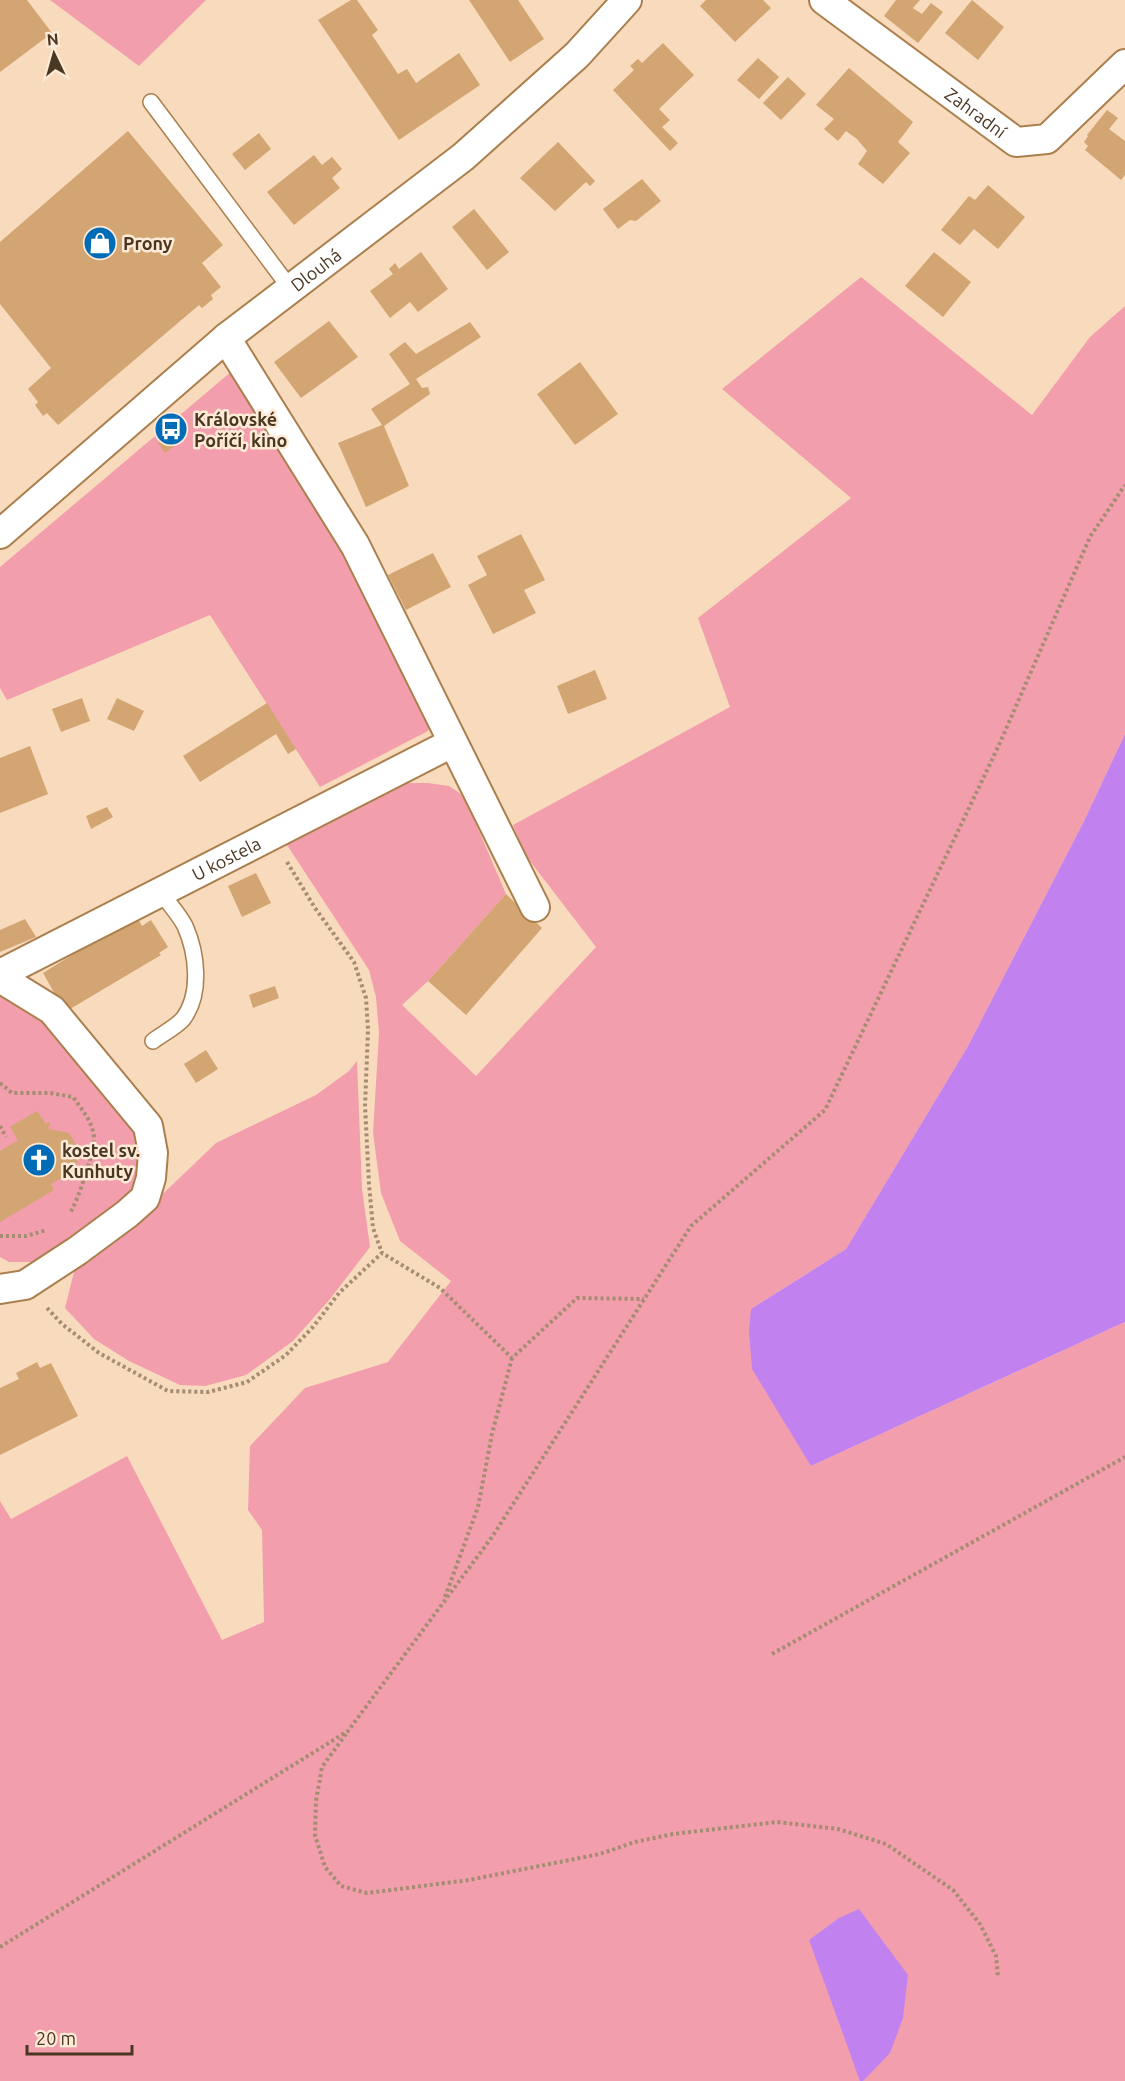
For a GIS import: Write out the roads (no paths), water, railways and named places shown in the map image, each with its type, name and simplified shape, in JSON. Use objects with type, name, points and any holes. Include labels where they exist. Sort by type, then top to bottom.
[{"type":"street","name":"Dlouhá","points":[[0,534],[226,338],[463,157],[576,55],[627,0]]},
{"type":"street","name":"Zahradní","points":[[824,0],[1016,142],[1047,139],[1125,64]]},
{"type":"street","points":[[226,338],[355,545],[535,907]]},
{"type":"street","name":"U kostela","points":[[12,1287],[77,1251],[145,1198],[151,1178],[153,1153],[148,1126],[52,1010],[0,976],[452,743]]},
{"type":"lane","points":[[151,102],[290,288]]},
{"type":"lane","points":[[153,1041],[182,1020],[193,999],[195,974],[194,952],[184,925],[160,892]]},
{"type":"place","name":"Prony","points":[[100,243]]},
{"type":"place","name":"Královské Poříčí, kino","points":[[171,429]]},
{"type":"place","name":"kostel sv. Kunhuty","points":[[39,1160]]}]
